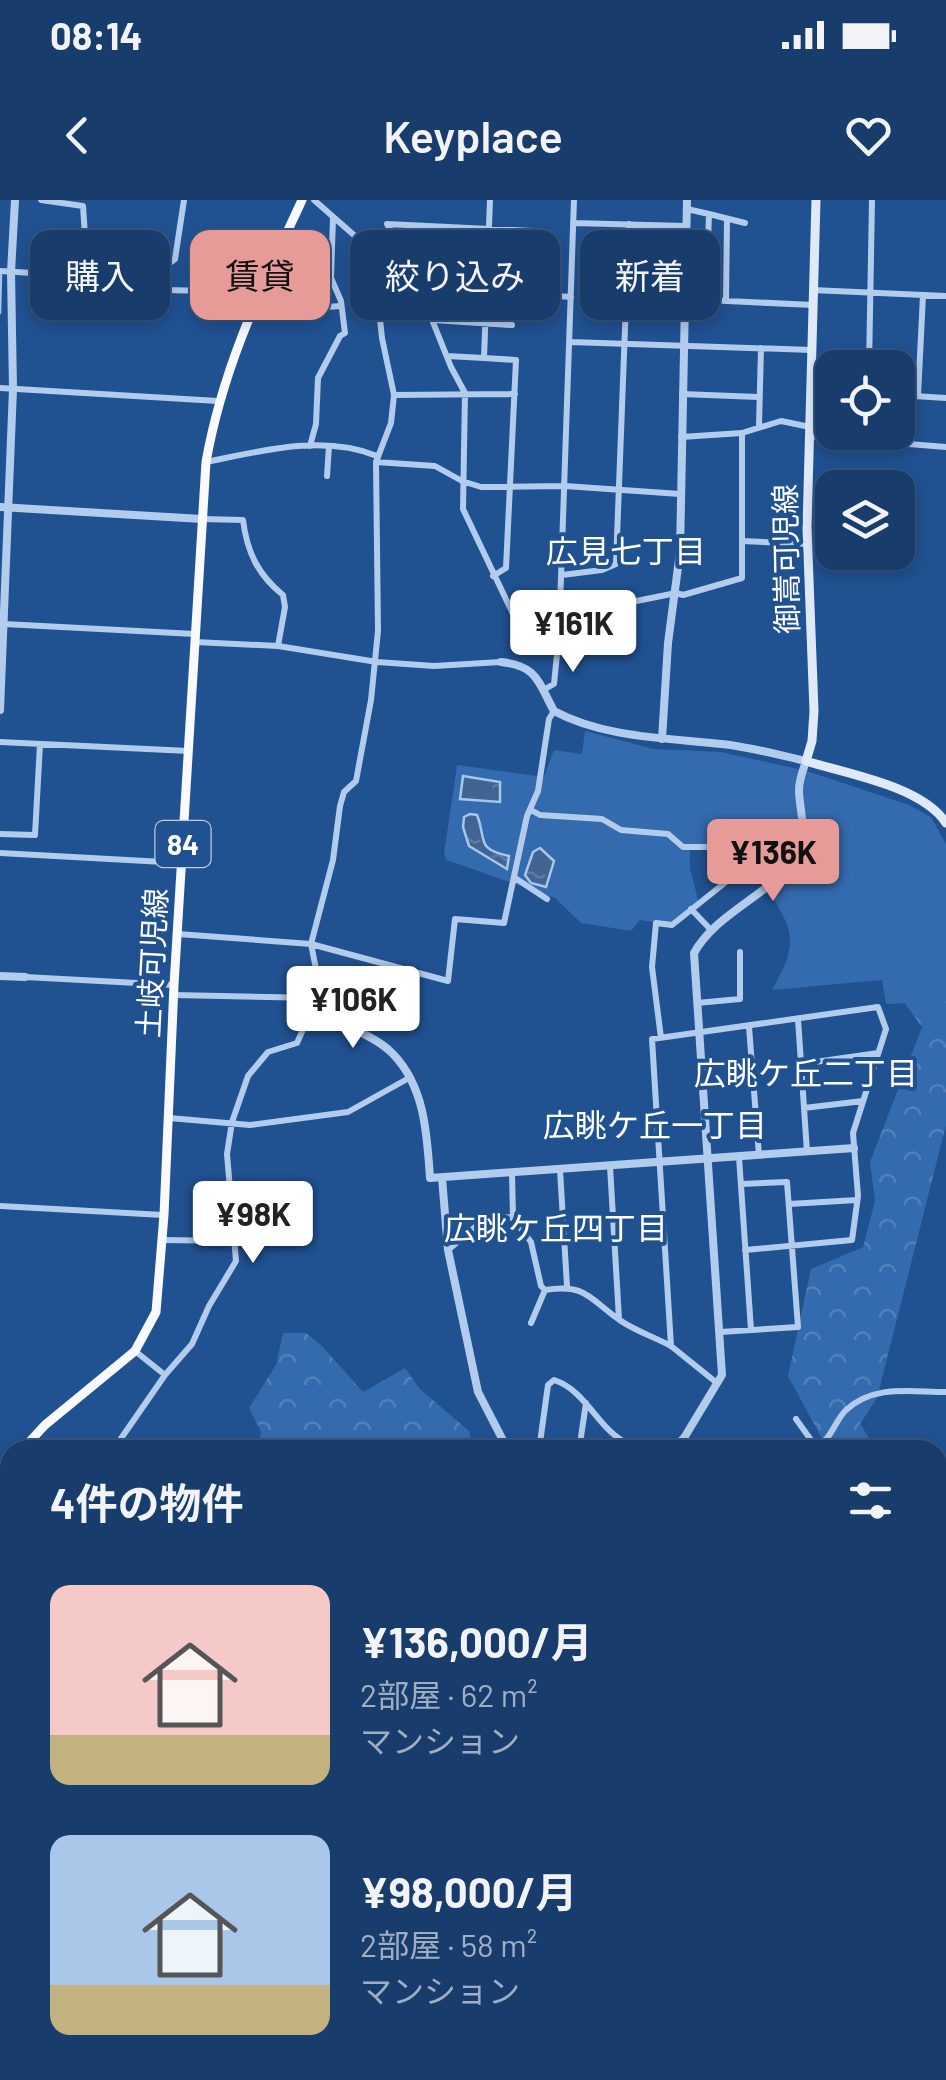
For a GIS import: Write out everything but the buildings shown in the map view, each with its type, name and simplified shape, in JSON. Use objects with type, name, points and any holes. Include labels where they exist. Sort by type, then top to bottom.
[{"type":"main road","name":"土岐可児線","points":[[288,230],[302,200]]},
{"type":"main road","name":"御嵩可児線","points":[[806,760],[814,711],[808,544],[816,200]]},
{"type":"main road","name":"土岐可児線","points":[[32,1440],[135,1351],[156,1312],[206,462],[228,366],[247,320]]},
{"type":"main road","points":[[806,760],[910,794],[927,802],[946,823]]},
{"type":"street","points":[[0,710],[4,507],[13,389],[5,271],[15,200]]},
{"type":"street","points":[[41,200],[83,206],[84,230]]},
{"type":"street","points":[[170,261],[175,259],[184,200]]},
{"type":"street","points":[[120,1440],[192,1344],[236,1261],[227,1154],[232,1122],[248,1076],[268,1052],[298,1043],[317,998],[318,978],[311,944],[333,860],[340,806],[344,792],[356,781],[377,662],[377,459],[391,422],[394,395],[382,338],[374,263],[362,242],[314,200]]},
{"type":"street","points":[[489,229],[490,200]]},
{"type":"street","points":[[545,689],[554,684],[560,634],[574,200]]},
{"type":"street","points":[[869,350],[872,200]]},
{"type":"street","points":[[686,230],[687,205],[745,224]]},
{"type":"street","points":[[708,230],[709,214]]},
{"type":"street","points":[[310,446],[316,424],[318,378],[345,333],[332,280],[332,217]]},
{"type":"street","points":[[726,301],[727,219]]},
{"type":"street","points":[[573,223],[686,226]]},
{"type":"street","points":[[390,230],[387,224],[504,230]]},
{"type":"street","points":[[562,575],[602,570],[616,564],[629,224]]},
{"type":"street","points":[[5,271],[30,273]]},
{"type":"street","points":[[812,290],[946,296]]},
{"type":"street","points":[[918,396],[923,295]]},
{"type":"street","points":[[560,296],[570,297]]},
{"type":"street","points":[[720,301],[814,305]]},
{"type":"street","points":[[330,307],[341,306]]},
{"type":"street","points":[[512,325],[432,320],[465,393],[462,481],[466,520],[514,616],[542,632],[560,634],[607,608],[676,593],[684,595],[742,578],[742,432]]},
{"type":"street","points":[[484,358],[485,320]]},
{"type":"street","points":[[662,740],[668,643],[680,552],[684,320]]},
{"type":"street","points":[[570,342],[812,350]]},
{"type":"street","points":[[758,425],[760,348]]},
{"type":"street","points":[[447,356],[516,360],[506,568],[493,576]]},
{"type":"street","points":[[0,388],[218,401]]},
{"type":"street","points":[[394,395],[514,394]]},
{"type":"street","points":[[682,394],[758,397]]},
{"type":"street","points":[[915,396],[946,398]]},
{"type":"street","points":[[681,437],[742,432],[781,421],[815,433]]},
{"type":"street","points":[[915,444],[946,446]]},
{"type":"street","points":[[328,476],[329,446]]},
{"type":"street","points":[[206,462],[329,446],[377,459],[436,466],[481,487],[565,486],[680,494]]},
{"type":"street","points":[[4,507],[243,520],[248,551],[268,583],[283,595],[285,607],[278,646]]},
{"type":"street","points":[[742,542],[808,544]]},
{"type":"street","points":[[4,624],[278,646],[377,662],[434,666],[519,664],[545,689],[554,711],[577,722],[662,740],[726,745],[806,760],[798,785],[802,842],[788,865],[710,930],[694,953],[722,1375],[682,1440]]},
{"type":"street","points":[[178,934],[311,944],[448,980],[456,920],[504,923],[524,826],[538,791],[548,719],[554,711]]},
{"type":"street","points":[[0,742],[189,752]]},
{"type":"street","points":[[0,834],[35,836],[40,744]]},
{"type":"street","points":[[530,810],[540,815],[602,819],[621,830],[668,834],[682,847],[773,848],[788,865]]},
{"type":"street","points":[[0,854],[182,863]]},
{"type":"street","points":[[662,1038],[652,967],[656,923],[672,925],[736,874]]},
{"type":"street","points":[[514,878],[547,898]]},
{"type":"street","points":[[691,910],[710,930]]},
{"type":"street","points":[[696,1003],[740,999],[740,952]]},
{"type":"street","points":[[0,976],[317,998]]},
{"type":"street","points":[[670,1346],[652,1040],[878,1007],[886,1030],[853,1133],[857,1200],[850,1243],[745,1250]]},
{"type":"street","points":[[312,1010],[392,1053],[409,1078],[426,1121],[430,1178],[854,1148]]},
{"type":"street","points":[[798,1019],[808,1152]]},
{"type":"street","points":[[750,1027],[759,1155]]},
{"type":"street","points":[[802,1064],[878,1053]]},
{"type":"street","points":[[168,1118],[275,1124],[348,1112],[409,1078]]},
{"type":"street","points":[[804,1108],[862,1101]]},
{"type":"street","points":[[739,1157],[750,1330]]},
{"type":"street","points":[[610,1166],[618,1319]]},
{"type":"street","points":[[560,1170],[567,1286]]},
{"type":"street","points":[[512,1173],[514,1218],[531,1242],[545,1290],[531,1323]]},
{"type":"street","points":[[442,1178],[448,1250],[478,1392],[503,1440]]},
{"type":"street","points":[[720,1332],[798,1327],[787,1182],[741,1184]]},
{"type":"street","points":[[789,1204],[857,1200]]},
{"type":"street","points":[[0,1206],[164,1215]]},
{"type":"street","points":[[448,1250],[466,1232],[496,1215],[514,1218]]},
{"type":"street","points":[[162,1240],[234,1240]]},
{"type":"street","points":[[545,1290],[567,1286],[593,1296],[618,1319],[670,1346],[717,1384]]},
{"type":"street","points":[[135,1351],[165,1375]]},
{"type":"street","points":[[541,1440],[550,1381],[576,1391],[619,1440]]},
{"type":"street","points":[[827,1440],[844,1412],[877,1391],[946,1392]]},
{"type":"street","points":[[581,1440],[586,1404]]},
{"type":"street","points":[[796,1419],[811,1440]]},
{"type":"green space","points":[[585,731],[654,749],[721,752],[807,771],[909,805],[931,817],[946,844],[946,1002],[886,1004],[882,980],[772,990],[790,948],[788,926],[765,886],[787,865],[773,847],[690,847],[690,869],[699,903],[672,925],[640,920],[631,931],[581,923],[555,898],[447,860],[444,854],[457,765],[544,777],[554,750],[582,754]]},
{"type":"green space","points":[[946,878],[946,1125],[877,1398],[860,1424],[870,1440],[823,1440],[788,1376],[811,1269],[863,1247],[875,1201],[870,1162],[922,1027],[887,979]]},
{"type":"green space","points":[[283,1333],[306,1333],[363,1392],[405,1368],[420,1389],[470,1432],[470,1440],[259,1440],[261,1432],[249,1408],[276,1365]]},
{"type":"water","points":[[463,776],[500,782],[500,802],[460,799]]},
{"type":"water","points":[[477,815],[487,847],[509,856],[507,869],[469,846],[463,827],[464,817]]},
{"type":"water","points":[[540,848],[554,861],[546,887],[531,883],[525,875],[533,852]]},
{"type":"waterway","points":[[0,313],[1,275]]},
{"type":"district","name":"広見七丁目","points":[[626,550]]},
{"type":"district","name":"広眺ケ丘二丁目","points":[[806,1072]]},
{"type":"district","name":"広眺ケ丘一丁目","points":[[655,1124]]},
{"type":"district","name":"広眺ケ丘四丁目","points":[[556,1227]]}]
